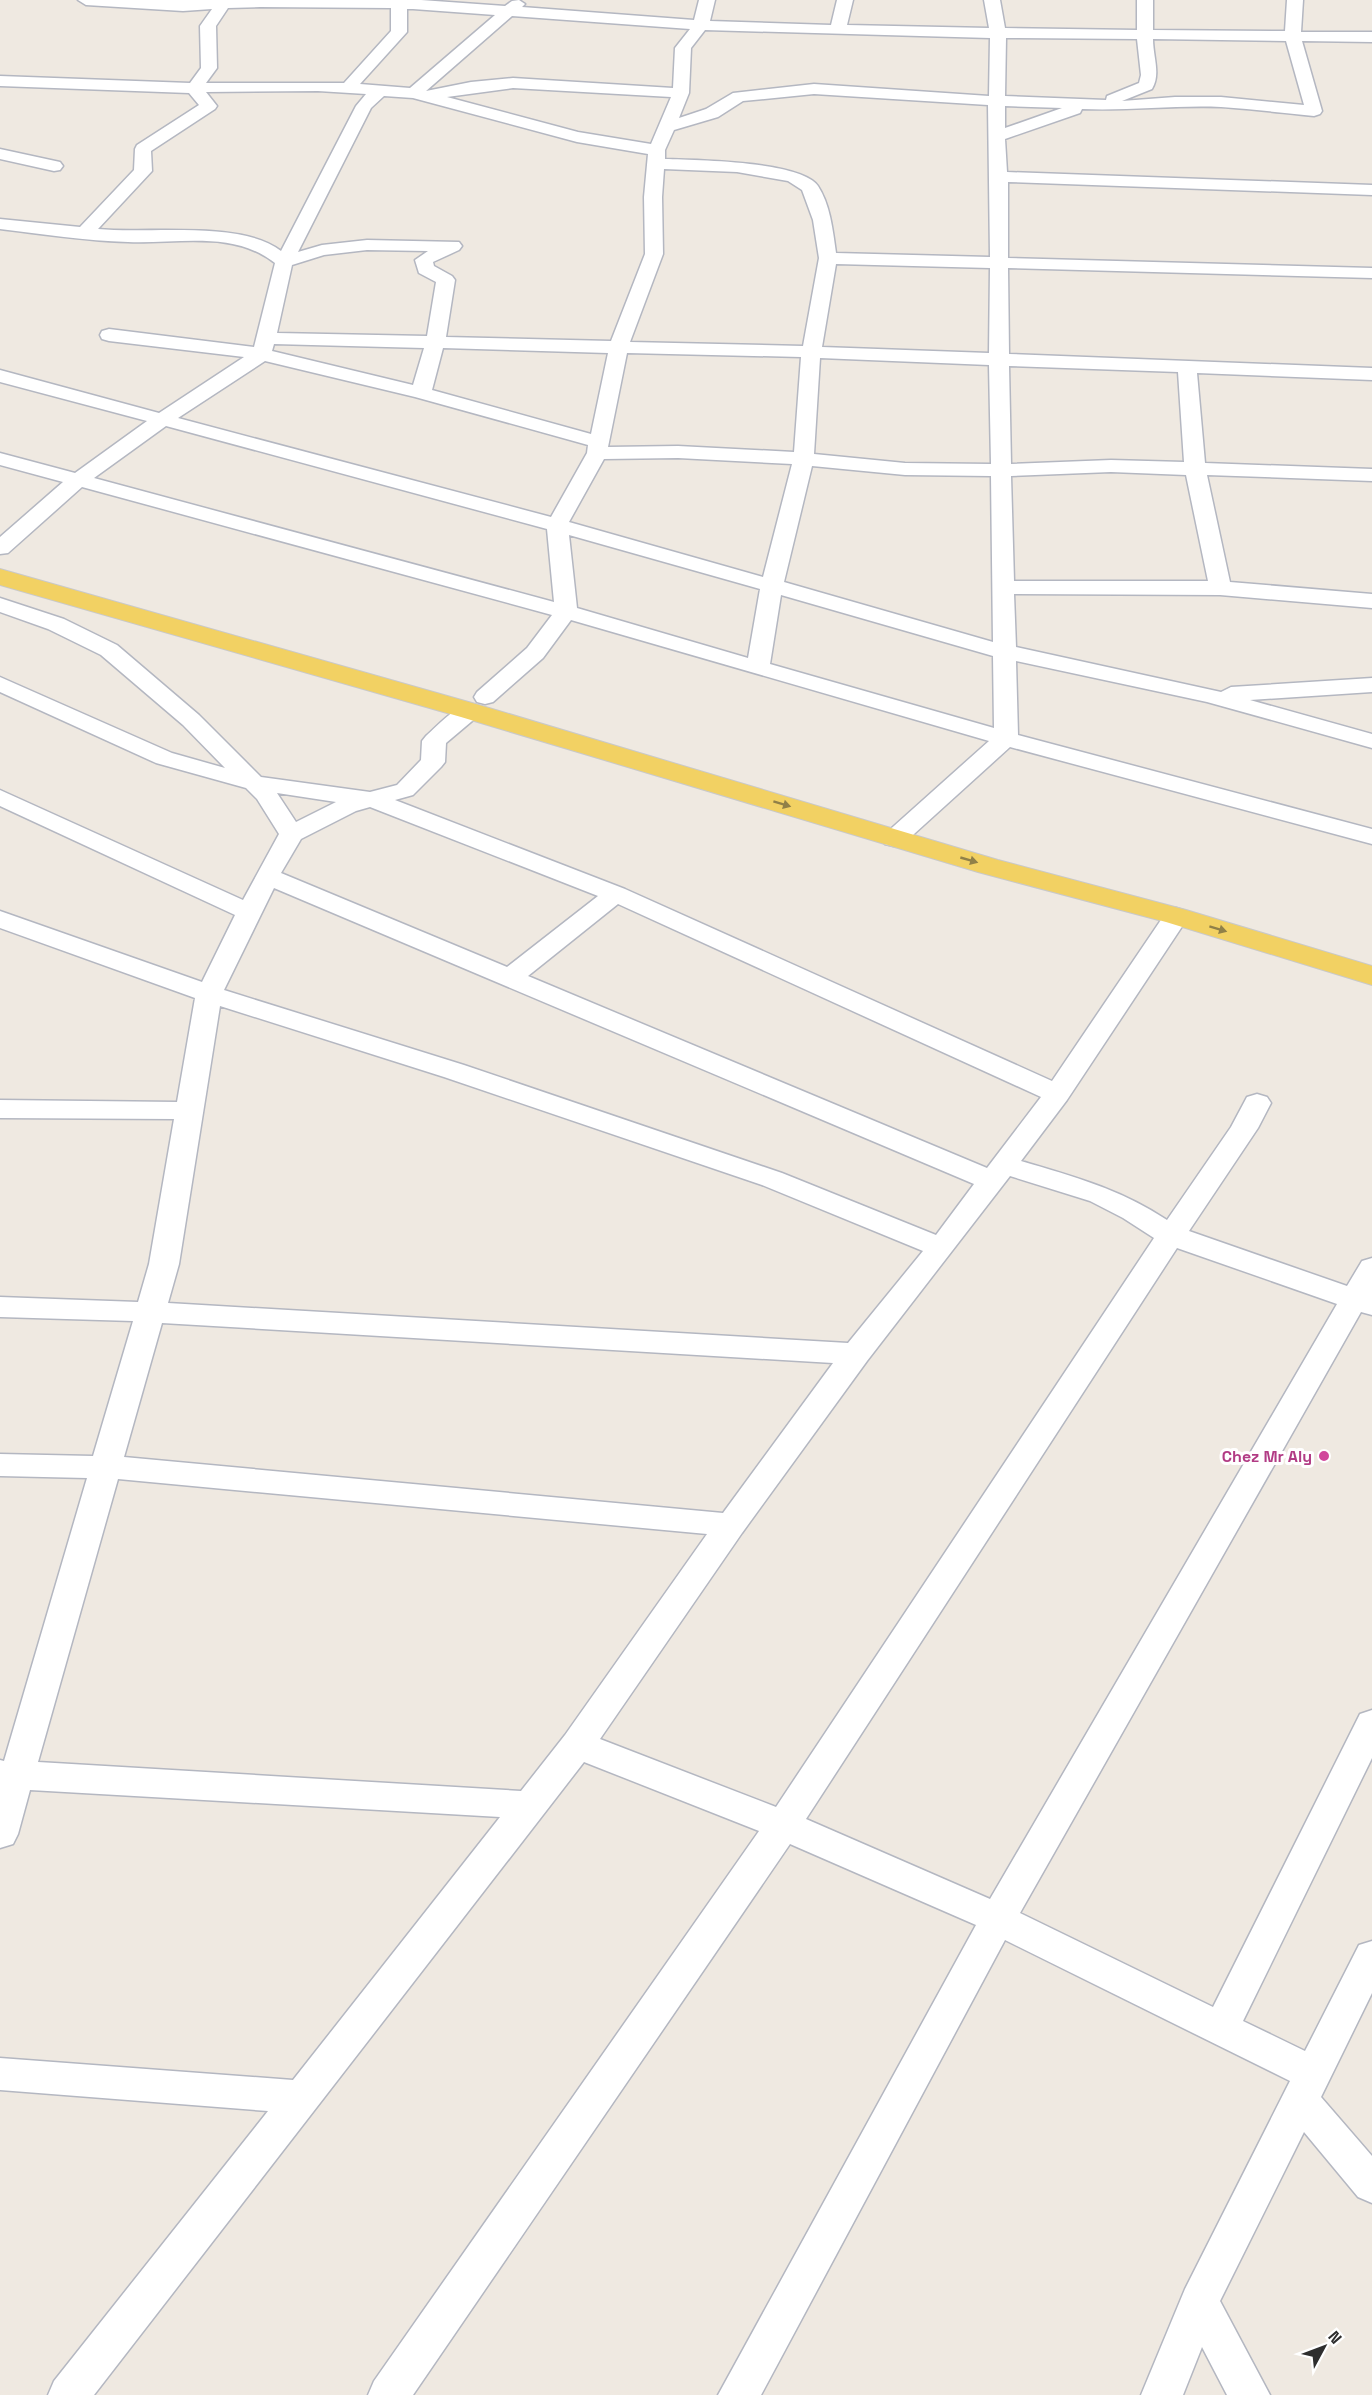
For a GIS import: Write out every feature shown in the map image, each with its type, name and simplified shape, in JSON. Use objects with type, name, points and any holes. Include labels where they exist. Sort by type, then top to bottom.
[{"type":"main road","points":[[0,558],[902,830],[1182,908],[1372,954]]},
{"type":"main road","points":[[0,577],[478,704]]},
{"type":"main road","points":[[1182,908],[1372,976]]},
{"type":"street","points":[[86,0],[183,6],[225,2],[516,6],[701,25],[838,30],[1146,36],[1372,37]]},
{"type":"street","points":[[0,1834],[8,1775],[107,1467],[164,1264],[209,994],[248,912],[291,834],[347,806],[405,790],[433,762],[434,741],[534,653],[566,612],[556,525],[598,448],[619,346],[654,254],[653,197],[656,157],[681,93],[682,48],[701,25],[707,0]]},
{"type":"street","points":[[838,30],[845,0]]},
{"type":"street","points":[[902,830],[1006,739],[999,359],[999,177],[996,136],[998,33],[992,0]]},
{"type":"street","points":[[996,136],[1131,93],[1146,86],[1149,75],[1145,0]]},
{"type":"street","points":[[666,127],[712,113],[739,96],[798,90],[1124,106],[1175,102],[1221,102],[1314,111],[1293,36],[1295,0]]},
{"type":"street","points":[[194,88],[209,68],[207,26],[225,2]]},
{"type":"street","points":[[348,88],[399,32],[399,3]]},
{"type":"street","points":[[421,95],[516,6]]},
{"type":"street","points":[[0,81],[63,86],[194,88],[318,86],[421,95],[656,157],[737,166],[802,181],[810,187],[822,220],[828,258],[810,352],[804,459],[772,585],[758,668]]},
{"type":"street","points":[[421,95],[513,83],[681,93]]},
{"type":"street","points":[[85,232],[143,171],[143,149],[209,105],[194,88]]},
{"type":"street","points":[[0,548],[77,482],[264,346],[284,262],[364,106],[380,90]]},
{"type":"street","points":[[0,154],[54,165]]},
{"type":"street","points":[[999,177],[1372,190]]},
{"type":"street","points":[[0,224],[128,237],[212,235],[265,247],[284,262]]},
{"type":"street","points":[[284,262],[322,250],[367,245],[453,246],[424,260],[425,269],[446,280],[435,343],[421,393]]},
{"type":"street","points":[[828,258],[1372,273]]},
{"type":"street","points":[[109,335],[264,346],[435,343],[619,346],[1372,374]]},
{"type":"street","points":[[264,346],[598,448],[804,459],[905,469],[1002,470],[1111,466],[1372,475]]},
{"type":"street","points":[[1187,366],[1195,470],[1220,588]]},
{"type":"street","points":[[0,376],[556,525],[1005,652],[1211,696],[1372,741]]},
{"type":"street","points":[[0,459],[77,482],[566,612],[1006,739],[1372,837]]},
{"type":"street","points":[[1004,587],[1220,588],[1372,601]]},
{"type":"street","points":[[0,605],[56,624],[109,650],[191,720],[266,795],[291,834]]},
{"type":"street","points":[[0,684],[164,758],[254,783],[374,800],[615,894],[1057,1094]]},
{"type":"street","points":[[1211,696],[1372,685]]},
{"type":"street","points":[[0,797],[248,912]]},
{"type":"street","points":[[267,876],[511,976],[769,1089],[999,1173],[1107,1198],[1128,1208],[1171,1235],[1364,1302]]},
{"type":"street","points":[[511,976],[615,894]]},
{"type":"street","points":[[69,2395],[577,1745],[731,1525],[856,1354],[999,1173],[1057,1094],[1182,908]]},
{"type":"street","points":[[0,919],[209,994],[454,1071],[761,1176],[941,1248]]},
{"type":"street","points":[[389,2395],[783,1825],[1171,1235],[1244,1128],[1257,1103]]},
{"type":"street","points":[[0,1109],[189,1111]]},
{"type":"street","points":[[739,2395],[998,1919],[1364,1302],[1372,1268]]},
{"type":"street","points":[[0,1307],[151,1312],[856,1354]]},
{"type":"street","points":[[0,1465],[107,1467],[731,1525]]},
{"type":"street","points":[[1221,2028],[1372,1723]]},
{"type":"street","points":[[577,1745],[783,1825],[998,1919],[1221,2028],[1308,2088],[1372,2185]]},
{"type":"street","points":[[8,1775],[530,1805]]},
{"type":"street","points":[[1162,2395],[1199,2302],[1372,1956]]},
{"type":"street","points":[[0,2074],[301,2097]]},
{"type":"street","points":[[1199,2302],[1249,2395]]},
{"type":"place","name":"Chez Mr Aly","points":[[1324,1456]]}]
